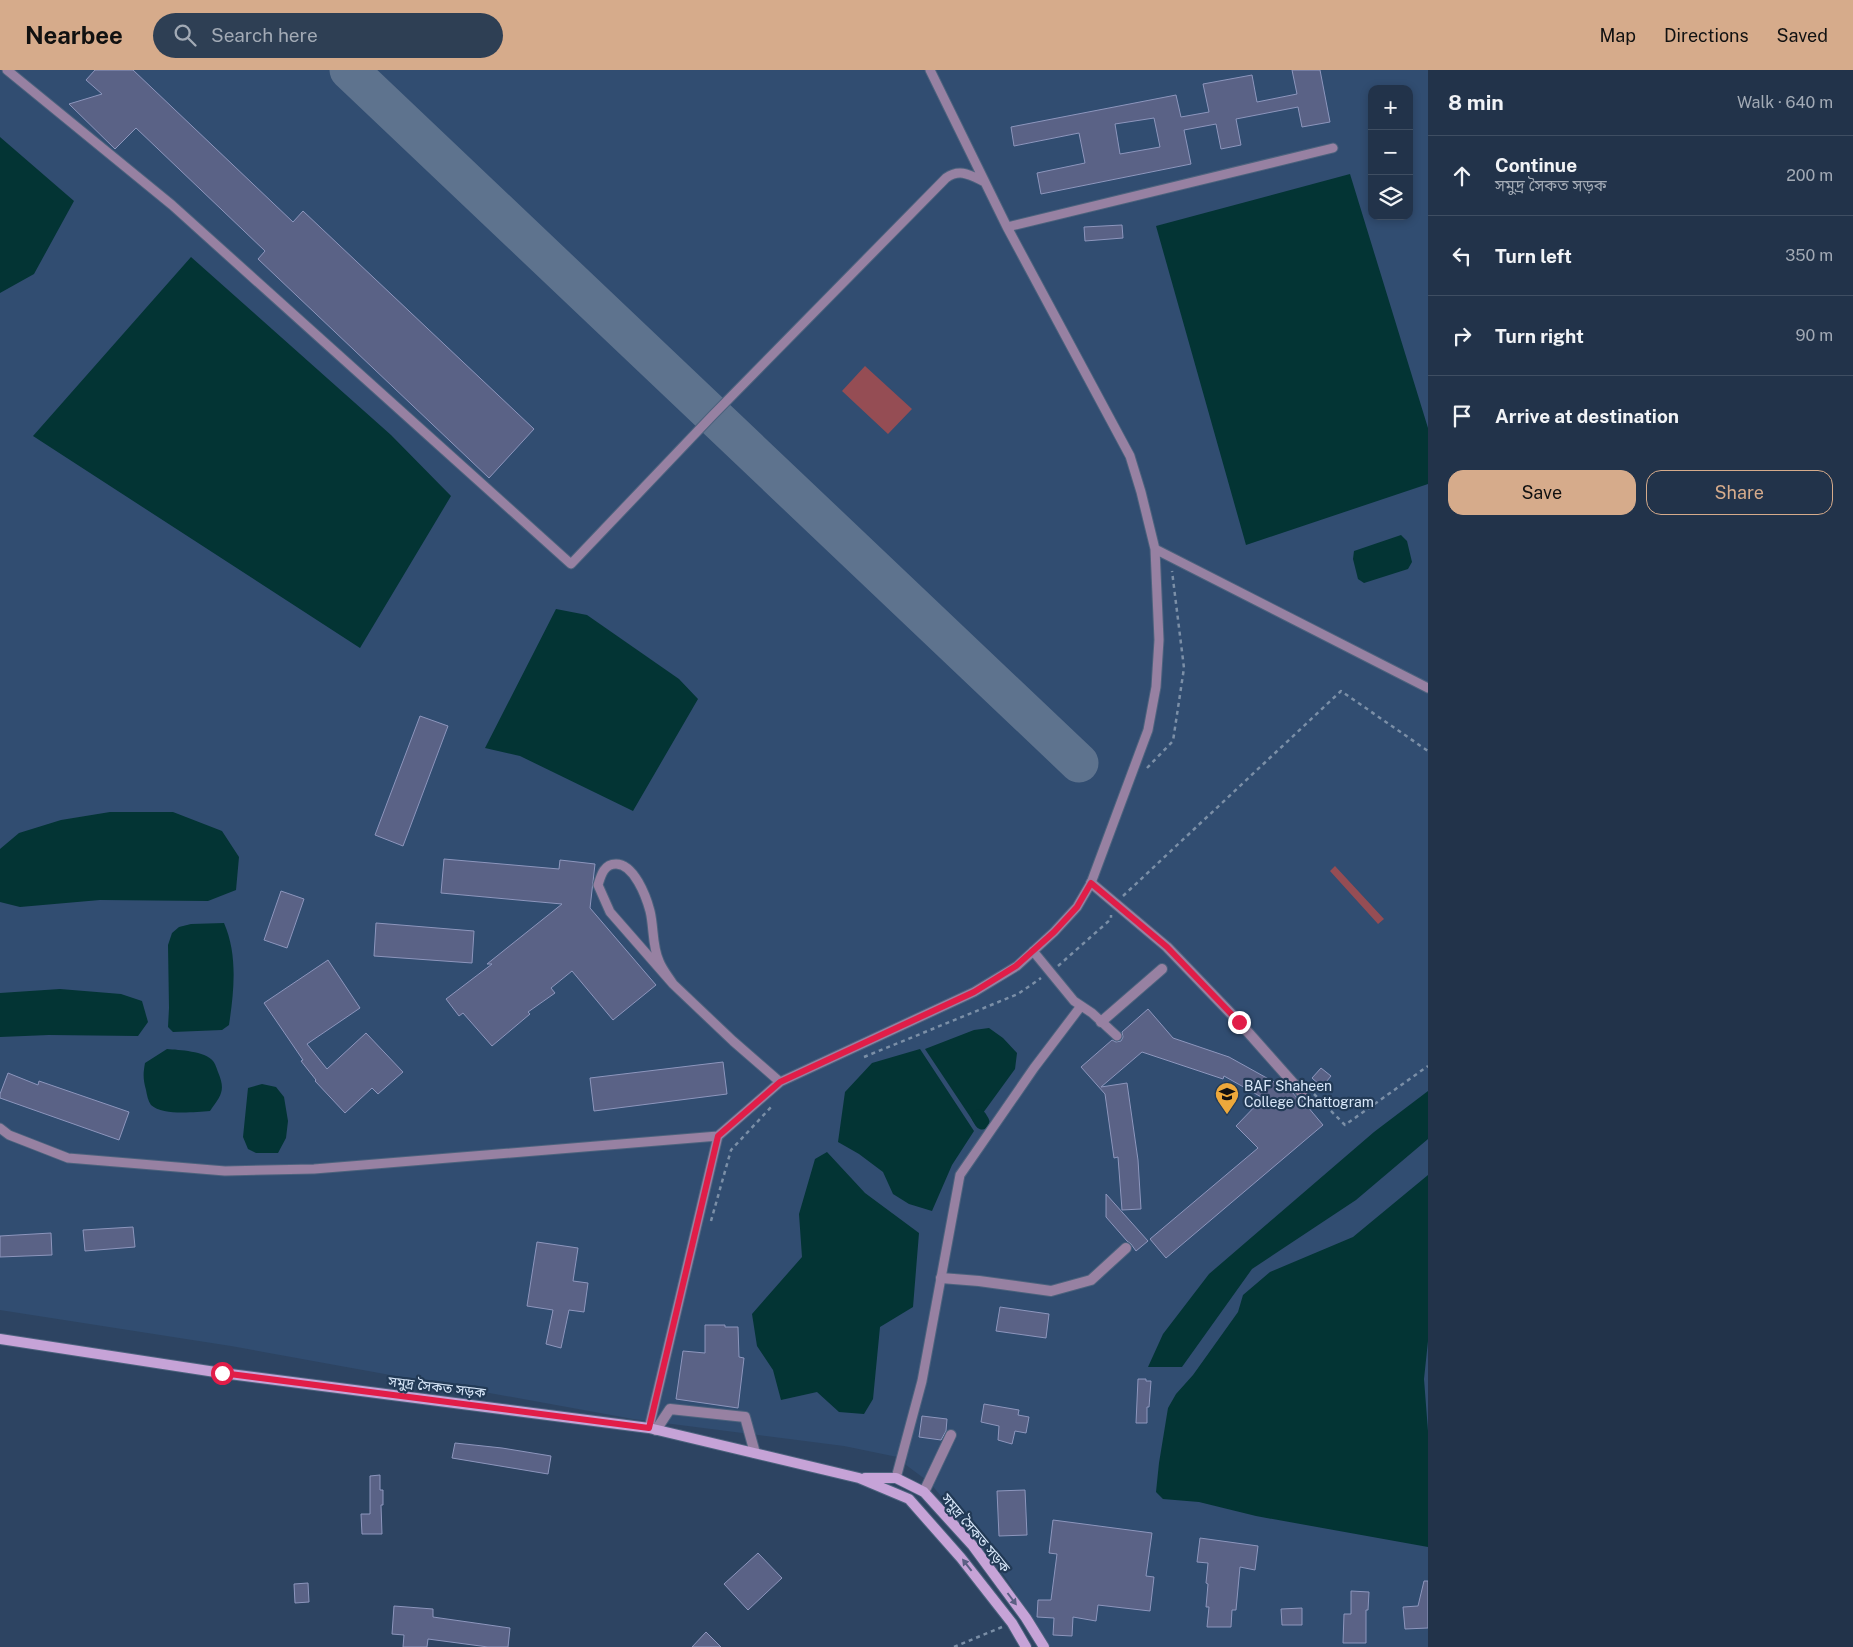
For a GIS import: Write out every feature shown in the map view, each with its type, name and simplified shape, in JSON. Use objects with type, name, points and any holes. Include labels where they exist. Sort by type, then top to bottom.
[{"type":"main road","name":"সমুদ্র সৈকত সড়ক","points":[[2,1340],[222,1373],[653,1429],[859,1478],[909,1499],[961,1558],[1012,1623],[1026,1647]]},
{"type":"main road","name":"সমুদ্র সৈকত সড়ক","points":[[859,1478],[896,1478],[924,1492],[973,1546],[1026,1618],[1044,1647]]},
{"type":"street","points":[[1091,883],[1167,947],[1306,1091]]},
{"type":"street","points":[[1101,1022],[1162,969]]},
{"type":"street","points":[[941,1278],[1051,1291],[1091,1280],[1126,1248]]},
{"type":"street","points":[[653,1429],[670,1408],[745,1417],[755,1453]]},
{"type":"street","points":[[924,1492],[951,1435]]},
{"type":"lane","points":[[6,70],[172,205],[571,564],[719,409],[946,178],[952,174],[964,172],[985,182]]},
{"type":"lane","points":[[0,1128],[9,1135],[68,1158],[225,1171],[314,1169],[718,1136],[780,1082],[974,992],[1016,966],[1054,932],[1077,907],[1091,883],[1148,730],[1156,687],[1159,640],[1155,549],[1130,456],[1007,227],[930,70]]},
{"type":"lane","points":[[1007,227],[1333,148]]},
{"type":"lane","points":[[1155,549],[1428,688]]},
{"type":"lane","points":[[673,984],[658,960],[650,911],[639,885],[630,869],[623,864],[613,864],[603,870],[598,885],[610,912],[673,984],[733,1041],[780,1082]]},
{"type":"lane","points":[[1033,951],[1074,1001],[1117,1036]]},
{"type":"lane","points":[[896,1478],[922,1381],[960,1175],[1034,1068],[1081,1006]]},
{"type":"lane","points":[[653,1429],[718,1136]]},
{"type":"path","points":[[1146,769],[1173,741],[1184,668],[1172,569]]},
{"type":"path","points":[[1121,898],[1341,691],[1428,751]]},
{"type":"path","points":[[1053,970],[1111,919],[1111,910]]},
{"type":"path","points":[[862,1058],[1018,994],[1046,974]]},
{"type":"path","points":[[1306,1091],[1345,1125],[1428,1066]]},
{"type":"path","points":[[710,1224],[731,1150],[776,1102]]},
{"type":"path","points":[[954,1647],[1012,1623]]},
{"type":"path","points":[[964,1642],[965,1647]]},
{"type":"shaded area","points":[[0,70],[1428,70],[1428,1647],[1050,1647],[1008,1581],[977,1538],[929,1482],[906,1465],[907,1459],[844,1446],[633,1419],[231,1346],[0,1310]]},
{"type":"shaded area","points":[[0,137],[74,201],[34,274],[0,293]]},
{"type":"shaded area","points":[[1350,174],[1428,428],[1428,484],[1246,545],[1156,226]]},
{"type":"shaded area","points":[[191,257],[391,435],[451,496],[360,648],[33,436]]},
{"type":"shaded area","points":[[865,366],[912,409],[888,434],[842,391]]},
{"type":"shaded area","points":[[1401,535],[1407,541],[1412,562],[1408,569],[1364,583],[1358,579],[1353,559],[1354,551]]},
{"type":"shaded area","points":[[556,609],[587,615],[679,679],[698,699],[633,811],[520,756],[485,748]]},
{"type":"shaded area","points":[[110,812],[173,812],[222,831],[239,857],[236,890],[208,901],[100,900],[20,907],[0,902],[0,849],[19,833],[61,820]]},
{"type":"shaded area","points":[[1335,866],[1384,919],[1378,924],[1330,871]]},
{"type":"shaded area","points":[[224,923],[231,948],[234,973],[229,1025],[222,1030],[173,1032],[168,1027],[168,945],[172,933],[179,927],[191,924]]},
{"type":"shaded area","points":[[60,989],[121,994],[142,1001],[148,1022],[138,1036],[49,1035],[0,1037],[0,993]]},
{"type":"shaded area","points":[[989,1028],[1003,1038],[1017,1053],[1015,1069],[975,1124],[925,1049],[974,1030]]},
{"type":"shaded area","points":[[167,1049],[198,1053],[214,1062],[222,1088],[219,1097],[210,1111],[171,1112],[163,1111],[151,1105],[144,1080],[145,1063]]},
{"type":"shaded area","points":[[920,1049],[974,1131],[952,1165],[932,1211],[909,1204],[893,1194],[883,1172],[859,1154],[838,1142],[845,1092],[872,1063]]},
{"type":"shaded area","points":[[262,1084],[276,1087],[284,1097],[288,1121],[286,1138],[278,1153],[256,1153],[248,1149],[243,1137],[248,1088]]},
{"type":"shaded area","points":[[1428,1091],[1428,1139],[1356,1200],[1252,1269],[1182,1367],[1148,1367],[1163,1334],[1209,1274],[1374,1132]]},
{"type":"shaded area","points":[[827,1152],[865,1193],[919,1233],[913,1307],[880,1327],[873,1399],[864,1414],[839,1412],[817,1392],[781,1400],[773,1370],[757,1346],[752,1314],[802,1257],[799,1214],[815,1159]]},
{"type":"shaded area","points":[[1428,1175],[1428,1341],[1424,1379],[1428,1431],[1428,1547],[1256,1516],[1199,1502],[1163,1499],[1156,1492],[1168,1408],[1176,1394],[1193,1375],[1238,1312],[1243,1295],[1270,1272],[1353,1237]]},
{"type":"building","points":[[95,70],[133,70],[293,222],[303,211],[534,429],[489,478],[258,259],[265,251],[136,128],[115,149],[69,104],[102,94],[86,80]]},
{"type":"building","points":[[1292,70],[1320,70],[1330,122],[1302,127],[1298,107],[1236,119],[1241,145],[1221,149],[1216,124],[1184,130],[1191,164],[1041,194],[1037,173],[1085,163],[1079,133],[1014,146],[1011,127],[1176,95],[1181,117],[1209,112],[1203,84],[1252,75],[1257,102],[1297,94]],"holes":[[[1154,118],[1160,147],[1120,154],[1115,124]]]},
{"type":"building","points":[[1122,225],[1123,238],[1085,241],[1084,227]]},
{"type":"building","points":[[420,716],[448,726],[403,846],[375,835]]},
{"type":"building","points":[[444,859],[559,869],[560,860],[595,864],[590,908],[656,985],[613,1020],[572,971],[551,988],[555,993],[528,1012],[530,1014],[492,1046],[463,1013],[459,1016],[446,999],[492,964],[487,964],[562,904],[441,893]]},
{"type":"building","points":[[281,891],[304,899],[287,948],[264,940]]},
{"type":"building","points":[[376,923],[474,931],[472,963],[374,956]]},
{"type":"building","points":[[328,960],[360,1008],[307,1044],[327,1069],[366,1033],[403,1072],[378,1094],[372,1088],[345,1113],[315,1081],[264,1003]]},
{"type":"building","points":[[1148,1009],[1173,1038],[1229,1057],[1292,1092],[1297,1098],[1302,1100],[1323,1125],[1166,1258],[1150,1239],[1258,1148],[1236,1126],[1263,1098],[1224,1076],[1223,1079],[1142,1052],[1101,1087],[1127,1083],[1138,1160],[1141,1209],[1122,1210],[1118,1157],[1114,1158],[1105,1094],[1081,1067],[1112,1040],[1116,1042],[1121,1041],[1123,1037],[1122,1032]]},
{"type":"building","points":[[723,1062],[727,1094],[594,1111],[590,1078]]},
{"type":"building","points":[[1321,1068],[1331,1076],[1322,1087],[1312,1078]]},
{"type":"building","points":[[8,1073],[38,1085],[39,1081],[129,1112],[119,1140],[0,1098]]},
{"type":"building","points":[[1106,1194],[1148,1241],[1136,1251],[1106,1217]]},
{"type":"building","points":[[133,1227],[135,1247],[85,1251],[83,1230]]},
{"type":"building","points":[[51,1233],[52,1255],[0,1257],[0,1236]]},
{"type":"building","points":[[537,1242],[578,1248],[573,1281],[588,1283],[584,1312],[569,1310],[561,1348],[546,1344],[553,1310],[527,1306]]},
{"type":"building","points":[[1000,1307],[1049,1314],[1046,1338],[996,1331]]},
{"type":"building","points":[[705,1325],[738,1327],[739,1357],[744,1358],[738,1408],[676,1399],[683,1351],[705,1353]]},
{"type":"building","points":[[1138,1379],[1151,1381],[1149,1407],[1147,1407],[1147,1423],[1136,1423]]},
{"type":"building","points":[[984,1404],[1019,1410],[1018,1415],[1029,1417],[1026,1433],[1015,1431],[1012,1444],[998,1440],[999,1426],[981,1422]]},
{"type":"building","points":[[922,1416],[947,1419],[946,1431],[941,1440],[919,1437]]},
{"type":"building","points":[[455,1443],[551,1456],[548,1474],[452,1458]]},
{"type":"building","points":[[380,1475],[380,1490],[383,1490],[383,1505],[381,1505],[382,1534],[362,1534],[361,1514],[370,1514],[370,1476]]},
{"type":"building","points":[[1025,1490],[1027,1535],[999,1536],[997,1491]]},
{"type":"building","points":[[1053,1520],[1152,1533],[1146,1576],[1154,1577],[1150,1611],[1098,1605],[1096,1621],[1073,1617],[1072,1636],[1053,1635],[1054,1618],[1037,1617],[1038,1600],[1051,1600],[1057,1554],[1049,1553]]},
{"type":"building","points":[[1200,1538],[1258,1546],[1255,1570],[1240,1567],[1236,1610],[1232,1610],[1231,1627],[1207,1627],[1209,1607],[1206,1607],[1208,1584],[1206,1583],[1208,1563],[1197,1562]]},
{"type":"building","points":[[758,1553],[782,1578],[748,1610],[724,1584]]},
{"type":"building","points":[[1424,1581],[1428,1581],[1428,1628],[1405,1629],[1403,1607],[1418,1606]]},
{"type":"building","points":[[308,1583],[309,1602],[295,1603],[294,1584]]},
{"type":"building","points":[[1351,1591],[1369,1592],[1368,1610],[1366,1610],[1366,1643],[1343,1643],[1344,1614],[1351,1614]]},
{"type":"building","points":[[394,1606],[433,1609],[433,1617],[510,1628],[508,1647],[488,1647],[428,1639],[427,1647],[403,1647],[404,1635],[392,1634]]},
{"type":"building","points":[[1302,1608],[1302,1625],[1282,1625],[1281,1609]]},
{"type":"building","points":[[706,1632],[721,1647],[692,1647]]},
{"type":"waterway","points":[[979,1117],[982,1122]]},
{"type":"taxiway","points":[[349,70],[1079,763]]},
{"type":"place","name":"BAF Shaheen College Chattogram","points":[[1227,1115]]},
{"type":"route","points":[[222,1373],[649,1428],[718,1136],[780,1082],[974,992],[1016,966],[1054,932],[1077,907],[1091,883],[1167,947],[1239,1022]]}]
